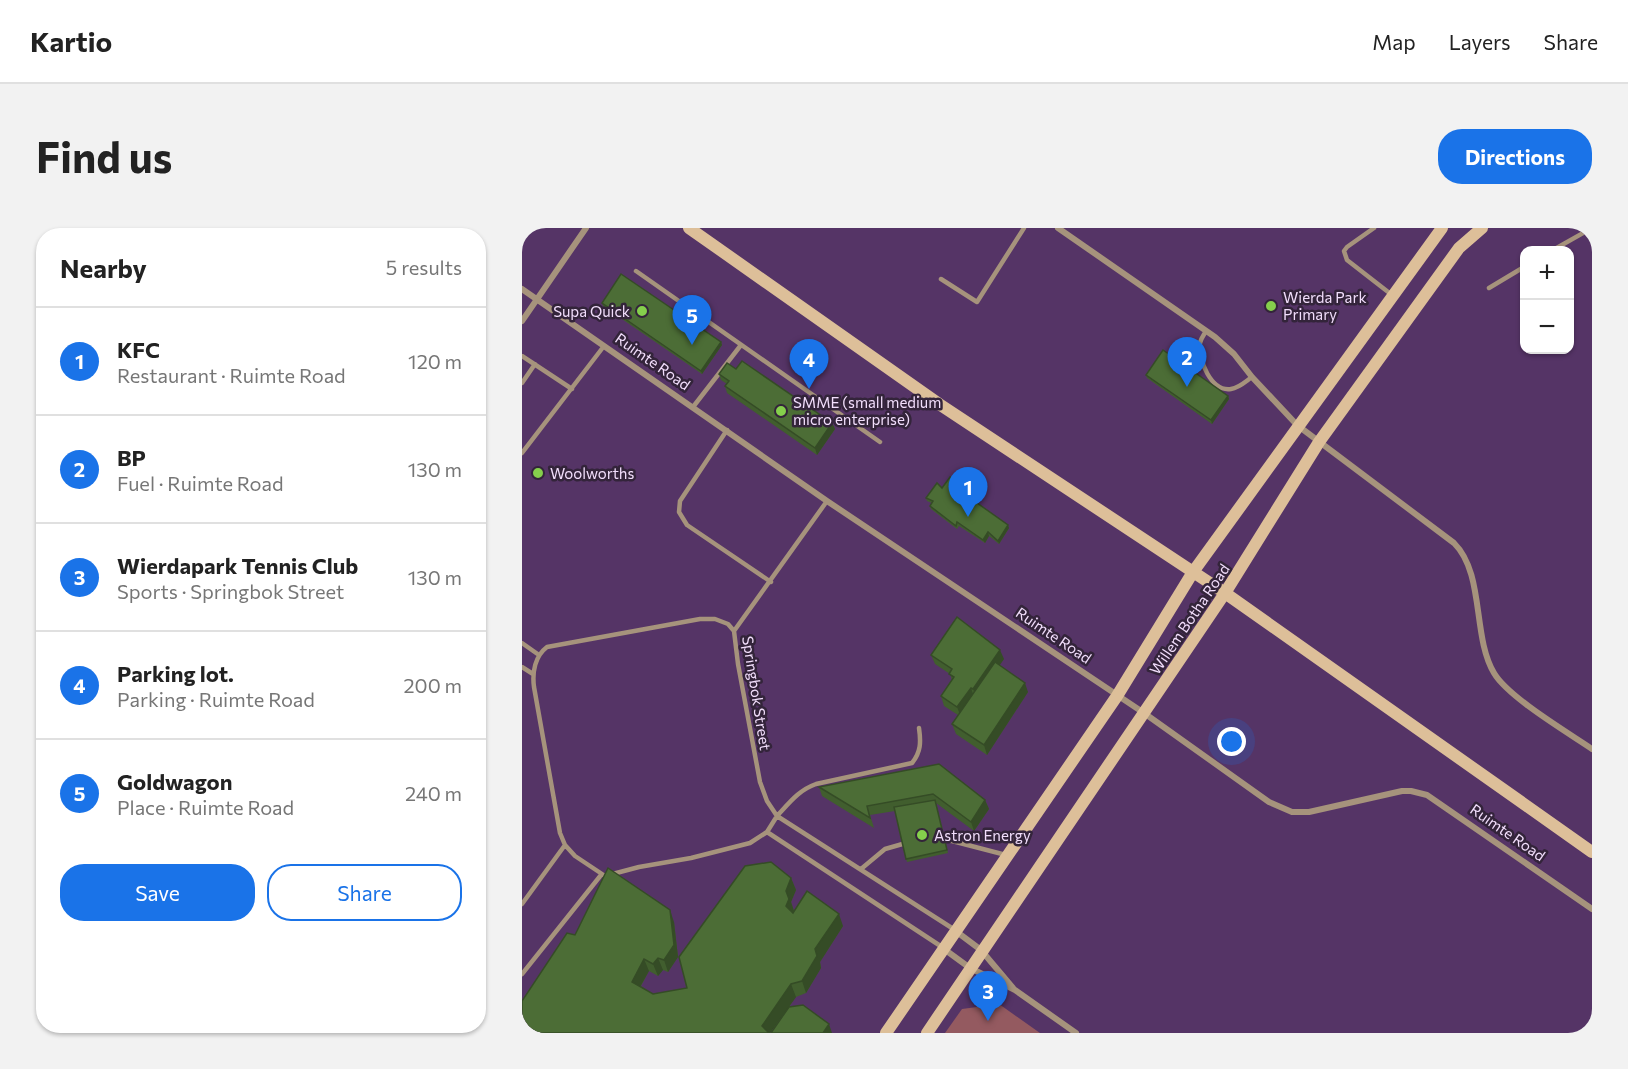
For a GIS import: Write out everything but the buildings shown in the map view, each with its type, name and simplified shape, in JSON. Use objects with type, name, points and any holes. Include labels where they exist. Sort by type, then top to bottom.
[{"type":"street","points":[[522,321],[586,228]]},
{"type":"street","points":[[689,228],[939,404],[1225,593],[1592,852]]},
{"type":"street","points":[[1058,228],[1206,331],[1234,354],[1252,377],[1297,425],[1460,549],[1468,562],[1486,651],[1495,676],[1515,695],[1592,749]]},
{"type":"street","name":"Willem Botha Road","points":[[886,1033],[1117,696],[1193,573],[1297,425],[1442,228]]},
{"type":"street","name":"Willem Botha Road","points":[[927,1033],[981,950],[1225,593],[1319,442],[1459,248],[1482,228]]},
{"type":"street","name":"Ruimte Road","points":[[522,289],[827,501],[1144,713],[1269,802],[1292,812],[1309,812],[1401,791],[1427,795],[1592,909]]},
{"type":"street","name":"Springbok Street","points":[[957,932],[981,950],[1015,990]]},
{"type":"street","name":"Springbok Street","points":[[944,949],[970,968],[1015,990],[1076,1033]]},
{"type":"lane","points":[[941,279],[977,302],[1024,228]]},
{"type":"lane","points":[[1374,228],[1347,247],[1344,255],[1347,260],[1392,295]]},
{"type":"lane","points":[[1560,246],[1592,228]]},
{"type":"lane","points":[[1489,288],[1520,269]]},
{"type":"lane","points":[[636,271],[880,442]]},
{"type":"lane","points":[[1206,331],[1200,345],[1201,357],[1217,385],[1233,389],[1252,377]]},
{"type":"lane","points":[[693,407],[741,345]]},
{"type":"lane","points":[[522,453],[604,346]]},
{"type":"lane","points":[[522,356],[572,389]]},
{"type":"lane","points":[[522,383],[536,364]]},
{"type":"lane","points":[[727,430],[680,501],[679,512],[687,525],[771,582]]},
{"type":"lane","points":[[734,631],[827,501]]},
{"type":"lane","name":"Springbok Street","points":[[539,655],[547,647],[700,619],[715,619],[728,624],[734,631],[760,782],[767,801],[777,816],[957,932]]},
{"type":"lane","points":[[522,643],[539,655],[533,674],[560,833],[565,845],[575,856],[601,875],[691,858],[750,843],[767,832],[777,816],[805,788],[912,763],[921,744],[919,728]]},
{"type":"lane","points":[[522,667],[533,674]]},
{"type":"lane","name":"Springbok Street","points":[[767,832],[944,949]]},
{"type":"lane","points":[[937,839],[1008,856]]},
{"type":"lane","points":[[861,869],[885,849],[895,845],[918,842]]},
{"type":"lane","points":[[522,904],[565,845]]},
{"type":"lane","points":[[522,974],[601,875]]},
{"type":"shaded area","points":[[999,1004],[1040,1033],[945,1033],[962,1009]]},
{"type":"place","name":"Wierda Park Primary","points":[[1271,306]]},
{"type":"place","name":"Supa Quick","points":[[642,311]]},
{"type":"place","name":"Goldwagon","points":[[692,345]]},
{"type":"place","name":"BP","points":[[1187,387]]},
{"type":"place","name":"Parking lot.","points":[[809,389]]},
{"type":"place","name":"SMME (small medium micro enterprise)","points":[[781,411]]},
{"type":"place","name":"Woolworths","points":[[538,473]]},
{"type":"place","name":"KFC","points":[[968,517]]},
{"type":"place","name":"Astron Energy","points":[[922,835]]},
{"type":"place","name":"Wierdapark Tennis Club","points":[[988,1021]]}]
